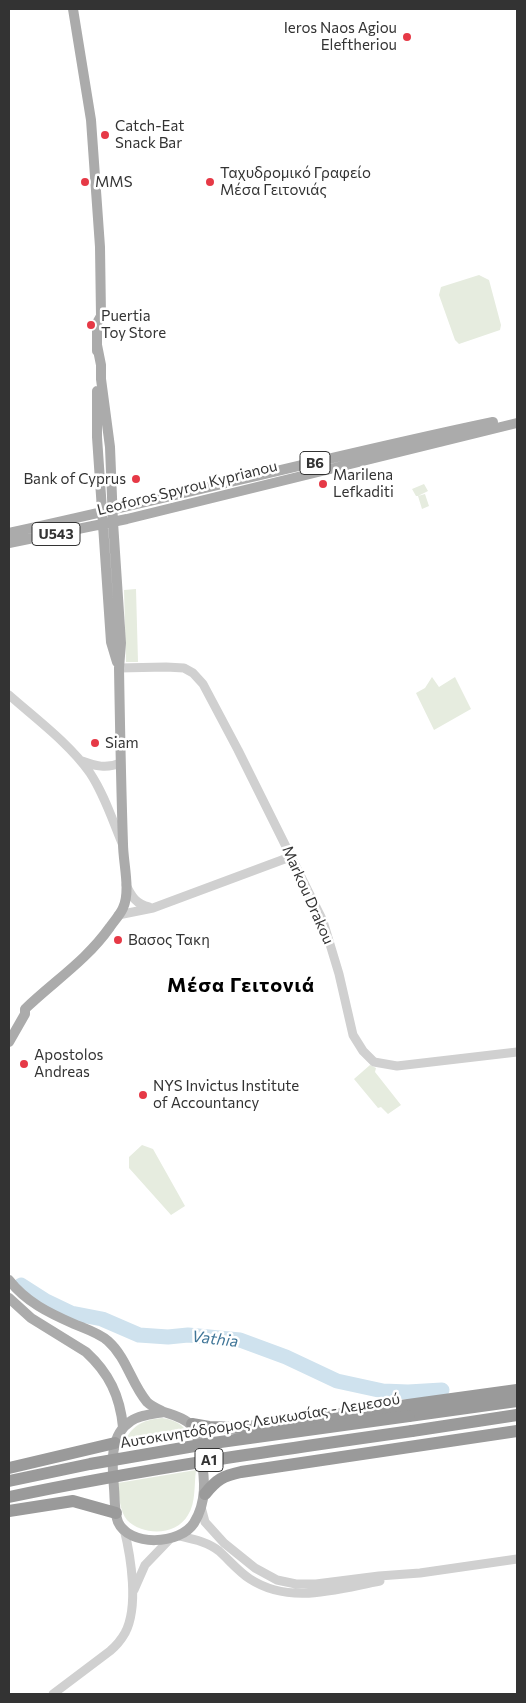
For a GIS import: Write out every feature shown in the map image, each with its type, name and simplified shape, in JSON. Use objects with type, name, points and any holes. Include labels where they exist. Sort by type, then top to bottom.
[{"type":"highway","points":[[192,1424],[209,1427],[241,1428],[517,1390]]},
{"type":"highway","name":"Αυτοκινητόδρομος Λευκωσίας - Λεμεσού","points":[[9,1481],[90,1464],[206,1444],[517,1400]]},
{"type":"highway","name":"Αυτοκινητόδρομος Λευκωσίας - Λεμεσού","points":[[9,1497],[92,1480],[209,1460],[517,1415]]},
{"type":"highway","points":[[205,1494],[215,1481],[227,1475],[241,1472],[517,1431]]},
{"type":"highway","points":[[9,1468],[115,1443]]},
{"type":"highway","points":[[9,1511],[73,1500],[116,1513]]},
{"type":"main road","points":[[9,1028],[47,998],[62,978],[99,941],[123,907],[126,885],[120,763],[119,668],[121,643],[107,523],[101,513],[96,431],[97,323],[101,316],[100,247],[92,120],[73,9]]},
{"type":"main road","points":[[97,345],[110,447],[112,511],[107,523]]},
{"type":"main road","name":"Leoforos Spyrou Kyprianou","points":[[9,533],[112,511],[396,443],[517,417]]},
{"type":"main road","name":"Leoforos Spyrou Kyprianou","points":[[9,543],[107,523],[517,423]]},
{"type":"main road","points":[[9,1042],[25,1014]]},
{"type":"main road","points":[[9,1280],[27,1299],[53,1315],[96,1333],[107,1341],[119,1352],[127,1364],[136,1386],[148,1403],[164,1412],[179,1416],[192,1424],[199,1442],[205,1494],[201,1507],[193,1525],[180,1536],[169,1540],[148,1540],[124,1529],[119,1523],[116,1513],[112,1457],[115,1443],[123,1427],[132,1420],[164,1412]]},
{"type":"main road","points":[[9,1298],[31,1318],[86,1352],[94,1359],[113,1385],[119,1399],[123,1427]]},
{"type":"street","name":"Markou Drakou","points":[[119,668],[166,666],[184,668],[193,673],[202,684],[235,743],[323,921],[339,974],[353,1035],[363,1051],[374,1062],[397,1066],[517,1052]]},
{"type":"street","points":[[9,695],[79,760],[90,773],[102,793],[123,846]]},
{"type":"street","points":[[79,760],[93,766],[103,767],[112,767],[120,763]]},
{"type":"street","points":[[118,915],[153,908],[290,857]]},
{"type":"street","points":[[126,885],[131,896],[139,905],[153,908]]},
{"type":"street","points":[[201,1507],[205,1522],[224,1543],[256,1568],[277,1580],[296,1584],[316,1584],[379,1576],[397,1576],[517,1559]]},
{"type":"street","points":[[53,1694],[118,1644],[126,1633],[130,1620],[132,1594],[131,1561],[124,1529]]},
{"type":"street","points":[[180,1536],[205,1543],[218,1550],[249,1579],[262,1586],[291,1594],[315,1594],[397,1576]]},
{"type":"street","points":[[132,1594],[145,1565],[169,1540]]},
{"type":"shaded area","points":[[479,275],[489,280],[501,325],[500,330],[459,344],[455,340],[439,295],[441,287]]},
{"type":"shaded area","points":[[424,484],[428,491],[416,496],[412,489]]},
{"type":"shaded area","points":[[425,494],[429,506],[422,509],[418,496]]},
{"type":"shaded area","points":[[136,589],[138,662],[126,662],[124,590]]},
{"type":"shaded area","points":[[432,677],[439,687],[455,677],[471,709],[434,730],[416,693],[425,688]]},
{"type":"shaded area","points":[[370,1065],[376,1068],[375,1072],[401,1105],[388,1114],[381,1107],[378,1108],[354,1079]]},
{"type":"shaded area","points":[[142,1145],[153,1149],[185,1206],[171,1215],[129,1168],[129,1157]]},
{"type":"shaded area","points":[[162,1418],[178,1423],[190,1436],[177,1434],[157,1443],[135,1440],[127,1442],[123,1446],[129,1433],[138,1425],[148,1420]]},
{"type":"shaded area","points":[[196,1470],[194,1499],[191,1510],[183,1522],[168,1530],[150,1531],[142,1529],[127,1520],[120,1502],[118,1483]]},
{"type":"waterway","name":"Vathia","points":[[21,1285],[46,1301],[71,1313],[102,1319],[139,1335],[168,1337],[188,1335],[240,1340],[286,1357],[337,1381],[383,1391],[442,1390]]},
{"type":"place","name":"Ieros Naos Agiou Eleftheriou","points":[[407,37]]},
{"type":"place","name":"Catch-Eat Snack Bar","points":[[105,135]]},
{"type":"place","name":"MMS","points":[[85,182]]},
{"type":"place","name":"Ταχυδρομικό Γραφείο Μέσα Γειτονιάς","points":[[210,182]]},
{"type":"place","name":"Puertia Toy Store","points":[[91,325]]},
{"type":"place","name":"Bank of Cyprus","points":[[136,479]]},
{"type":"place","name":"Marilena Lefkaditi","points":[[323,484]]},
{"type":"place","name":"Siam","points":[[95,743]]},
{"type":"place","name":"Βασος Τακη","points":[[118,940]]},
{"type":"place","name":"Apostolos Andreas","points":[[24,1064]]},
{"type":"place","name":"NYS Invictus Institute of Accountancy","points":[[143,1095]]},
{"type":"district","name":"Μέσα Γειτονιά","points":[[241,985]]}]
